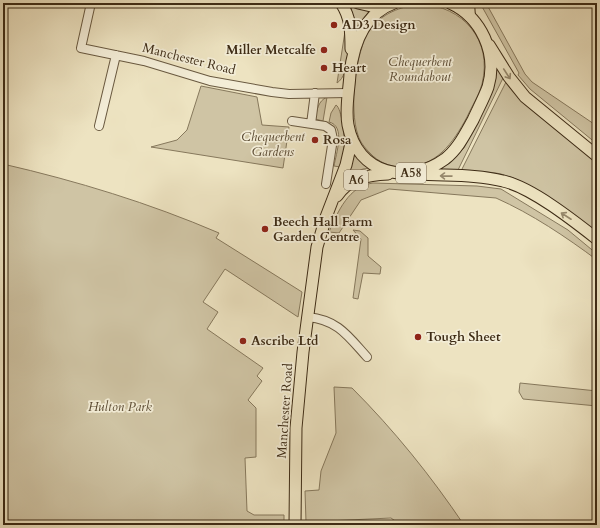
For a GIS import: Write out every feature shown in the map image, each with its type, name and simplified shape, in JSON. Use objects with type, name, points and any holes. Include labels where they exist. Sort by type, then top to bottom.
[{"type":"highway","name":"A58","points":[[341,3],[348,15],[351,25],[351,63],[347,111],[352,139],[368,161],[378,168],[393,173],[492,178],[514,184],[575,222],[597,239]]},
{"type":"highway","name":"A58","points":[[358,3],[371,6],[391,4]]},
{"type":"highway","name":"A58","points":[[450,3],[470,17],[479,26],[486,42],[524,97],[597,156]]},
{"type":"highway","name":"A58","points":[[351,63],[355,46],[363,30],[373,16],[391,4]]},
{"type":"highway","name":"A58","points":[[408,174],[423,170],[445,159],[456,149],[464,137],[482,101],[488,85],[490,71],[486,42]]},
{"type":"highway","name":"Manchester Road","points":[[295,525],[296,428],[317,247],[346,165],[352,139]]},
{"type":"highway","name":"Manchester Road","points":[[330,207],[339,192],[353,181],[370,175],[393,173]]},
{"type":"main road","points":[[468,3],[470,17]]},
{"type":"street","name":"Manchester Road","points":[[91,3],[81,48],[144,61],[210,81],[272,92],[289,94],[348,93]]},
{"type":"street","points":[[99,126],[116,56]]},
{"type":"street","points":[[311,124],[315,93]]},
{"type":"street","points":[[292,121],[325,126],[331,130],[332,134],[326,184]]},
{"type":"street","points":[[308,317],[321,318],[332,322],[345,332],[366,358]]},
{"type":"green space","points":[[480,3],[486,3],[525,74],[532,82],[597,126],[597,144],[530,89],[518,75],[519,73]]},
{"type":"green space","name":"Chequerbent Roundabout","points":[[420,4],[435,6],[449,11],[471,28],[479,40],[483,53],[484,68],[482,84],[462,127],[442,152],[425,163],[414,166],[398,167],[389,165],[377,159],[366,149],[360,140],[355,124],[354,111],[357,66],[365,40],[370,30],[380,19],[399,9]]},
{"type":"green space","points":[[354,5],[370,10],[358,26],[356,25],[351,9]]},
{"type":"green space","points":[[346,25],[348,48],[347,65],[345,72],[337,83]]},
{"type":"green space","points":[[497,68],[504,76],[458,170],[439,170],[464,148],[493,90]]},
{"type":"green space","points":[[506,82],[521,101],[597,163],[597,234],[539,191],[527,184],[514,178],[496,173],[461,171]]},
{"type":"green space","name":"Chequerbent Gardens","points":[[201,86],[257,97],[262,125],[289,127],[283,168],[151,147],[177,140],[187,130]]},
{"type":"green space","points":[[327,97],[323,121],[315,119],[320,103]]},
{"type":"green space","points":[[336,105],[340,112],[344,139],[344,154],[340,167],[334,166],[339,135],[334,125],[329,122],[331,113]]},
{"type":"green space","points":[[353,152],[371,168],[363,169],[352,174],[348,171]]},
{"type":"green space","name":"Hulton Park","points":[[3,164],[85,185],[139,202],[219,233],[216,238],[302,292],[298,317],[225,269],[203,302],[218,312],[207,329],[263,368],[257,376],[262,381],[248,400],[256,408],[256,457],[245,458],[247,511],[254,515],[284,515],[284,525],[3,525]]},
{"type":"green space","points":[[373,183],[477,186],[501,189],[568,230],[597,254],[597,260],[548,226],[523,211],[496,198],[389,189],[361,200],[339,233],[329,232],[336,216],[351,194],[365,185]]},
{"type":"green space","points":[[353,230],[360,231],[368,238],[368,256],[381,267],[380,274],[363,273],[358,299],[353,298],[361,239]]},
{"type":"green space","points":[[520,383],[597,391],[597,406],[523,399],[519,392]]},
{"type":"green space","points":[[334,387],[352,388],[368,404],[411,454],[464,525],[401,525],[391,518],[306,522],[305,491],[319,490],[321,471],[336,433]]},
{"type":"place","name":"AD3 Design","points":[[334,25]]},
{"type":"place","name":"Miller Metcalfe","points":[[324,50]]},
{"type":"place","name":"Heart","points":[[324,68]]},
{"type":"place","name":"Rosa","points":[[315,140]]},
{"type":"place","name":"Beech Hall Farm Garden Centre","points":[[265,229]]},
{"type":"place","name":"Tough Sheet","points":[[418,337]]},
{"type":"place","name":"Ascribe Ltd","points":[[243,341]]}]
